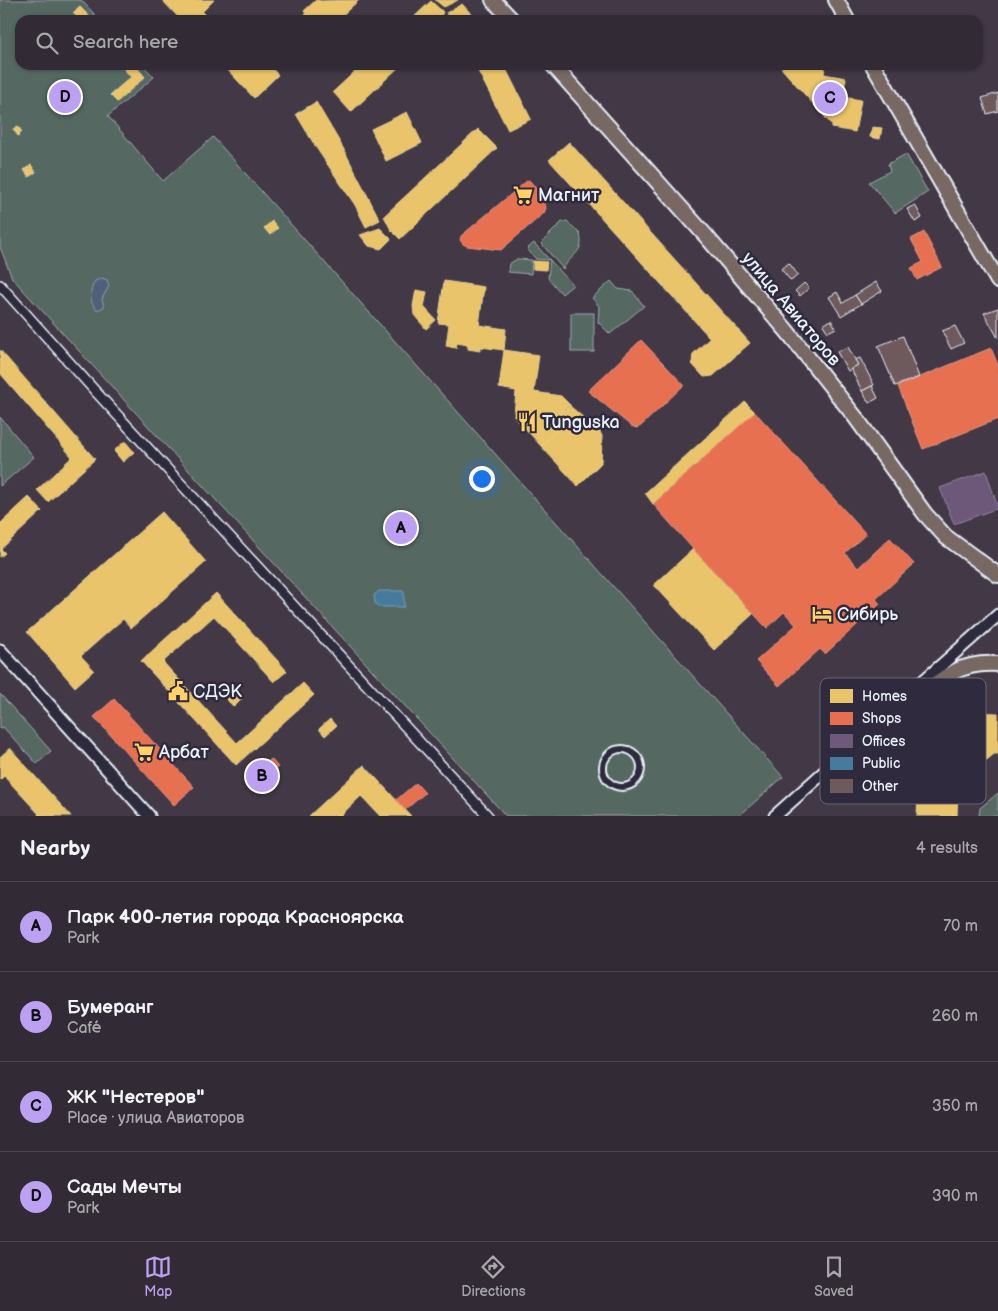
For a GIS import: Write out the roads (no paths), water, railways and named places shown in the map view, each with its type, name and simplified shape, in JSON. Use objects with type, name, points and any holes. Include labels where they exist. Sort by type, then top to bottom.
[{"type":"main road","points":[[494,0],[508,15]]},
{"type":"main road","points":[[836,0],[844,15]]},
{"type":"main road","name":"улица Авиаторов","points":[[557,70],[706,236],[787,331],[856,418],[925,514],[946,537],[998,575]]},
{"type":"main road","points":[[876,70],[998,281]]},
{"type":"main road","points":[[940,678],[964,667],[982,663],[998,664]]},
{"type":"street","points":[[0,285],[102,399],[488,816]]},
{"type":"street","points":[[932,678],[998,615]]},
{"type":"street","points":[[0,650],[149,816]]},
{"type":"street","points":[[619,749],[630,751],[639,760],[640,771],[635,782],[630,785],[617,786],[607,779],[603,767],[604,760],[613,751],[619,749]]},
{"type":"street","points":[[775,816],[820,775]]},
{"type":"water","points":[[102,278],[107,280],[109,286],[102,299],[104,307],[97,310],[92,304],[91,292],[95,281]]},
{"type":"place","name":"Сады Мечты","points":[[65,97]]},
{"type":"place","name":"ЖК \"Нестеров\"","points":[[830,98]]},
{"type":"place","name":"Магнит","points":[[523,195]]},
{"type":"place","name":"Tunguska","points":[[527,422]]},
{"type":"place","name":"Парк 400-летия города Красноярска","points":[[401,528]]},
{"type":"place","name":"Сибирь","points":[[822,614]]},
{"type":"place","name":"СДЭК","points":[[178,691]]},
{"type":"place","name":"Арбат","points":[[144,752]]},
{"type":"place","name":"Бумеранг","points":[[262,776]]}]
